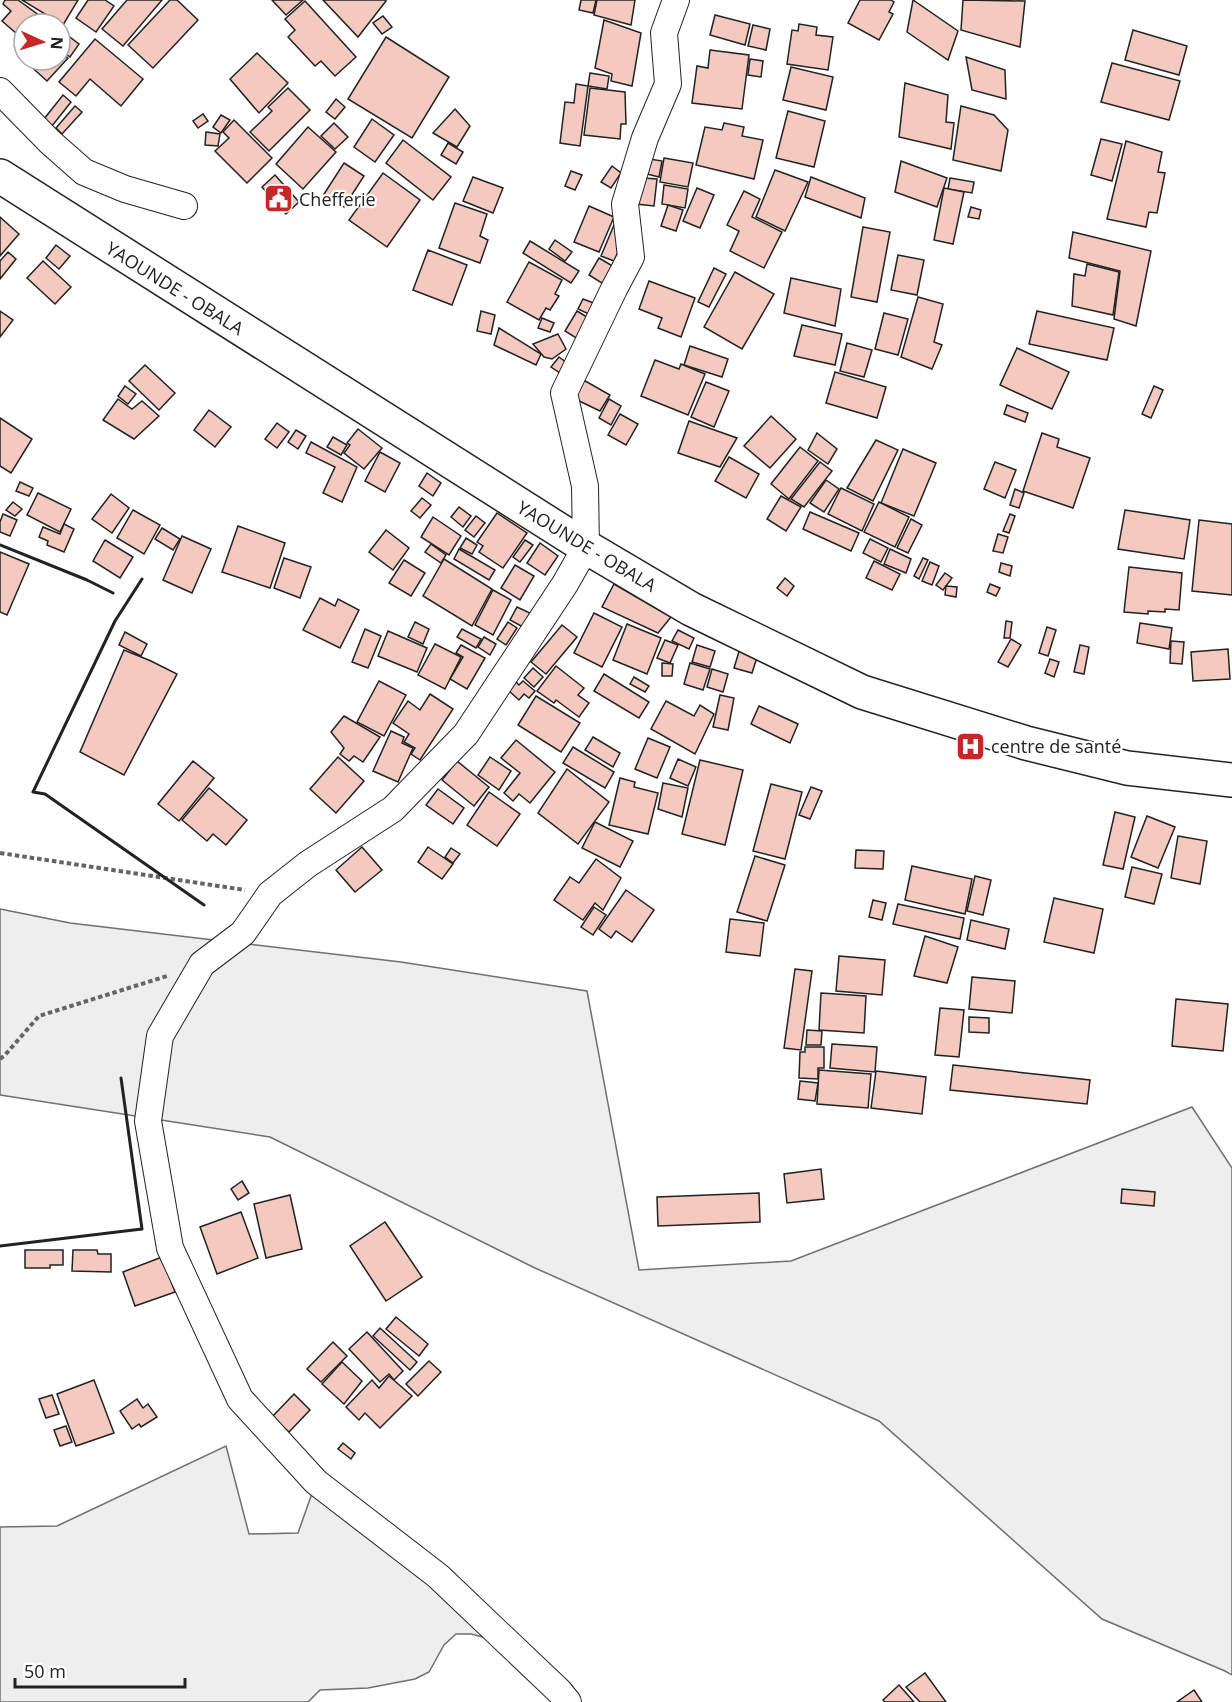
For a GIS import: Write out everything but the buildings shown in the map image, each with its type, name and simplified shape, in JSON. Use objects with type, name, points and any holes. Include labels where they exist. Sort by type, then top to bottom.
[{"type":"highway","name":"YAOUNDE - OBALA","points":[[0,176],[586,547],[691,609],[862,692],[1026,742],[1127,768],[1232,780]]},
{"type":"street","points":[[568,1702],[438,1576],[316,1482],[240,1399],[170,1248],[148,1120],[160,1036],[202,964],[243,933],[270,894],[308,864],[393,808],[466,734],[565,584],[586,547],[585,486],[564,393],[631,257],[625,204],[645,138],[668,84],[664,33],[676,0]]},
{"type":"street","points":[[0,91],[50,142],[84,172],[125,189],[183,206]]},
{"type":"path","points":[[0,853],[270,894]]},
{"type":"path","points":[[0,1059],[39,1016],[202,964]]},
{"type":"shaded area","points":[[0,909],[70,923],[401,962],[587,991],[639,1270],[791,1261],[1192,1107],[1232,1168],[1232,1675],[1102,1619],[879,1421],[535,1268],[270,1137],[0,1095]]},
{"type":"shaded area","points":[[226,1446],[249,1534],[298,1533],[316,1482],[510,1644],[471,1634],[456,1634],[444,1645],[429,1672],[415,1679],[368,1688],[320,1690],[308,1702],[0,1702],[0,1527],[57,1526]]},
{"type":"wall","points":[[0,545],[87,580],[113,593]]},
{"type":"wall","points":[[142,579],[115,621],[33,792],[45,794],[204,905]]},
{"type":"wall","points":[[0,1246],[142,1229],[121,1078]]},
{"type":"place","name":"Chefferie","points":[[278,199]]},
{"type":"place","name":"centre de santé","points":[[970,746]]}]
